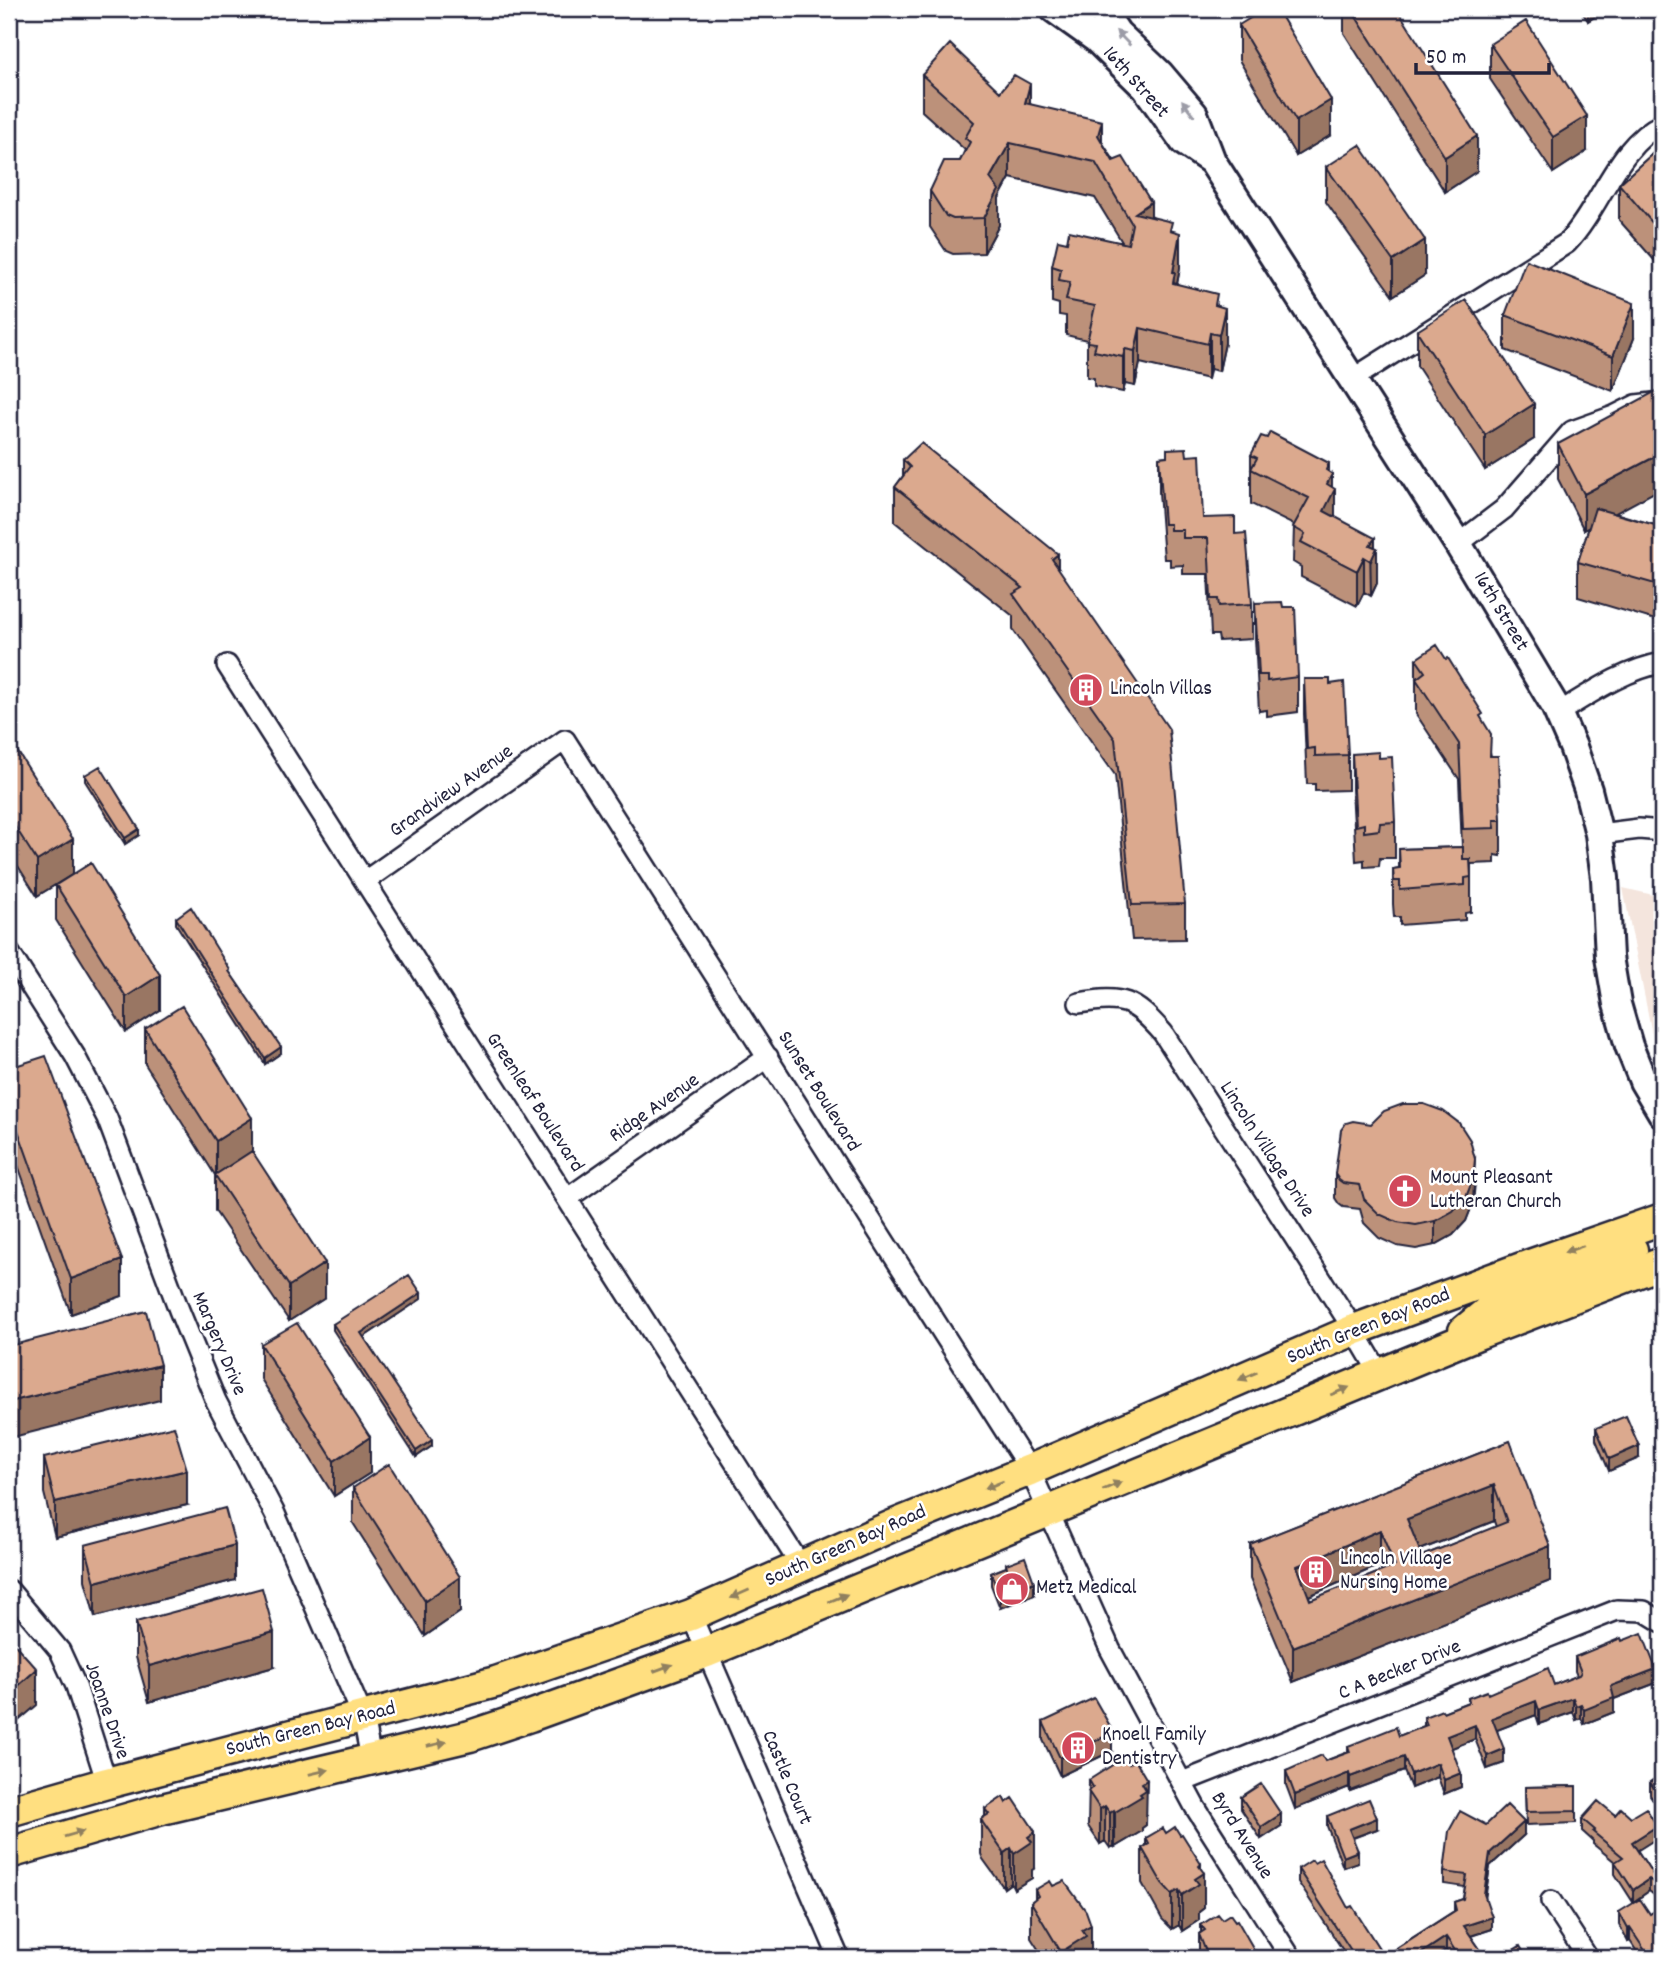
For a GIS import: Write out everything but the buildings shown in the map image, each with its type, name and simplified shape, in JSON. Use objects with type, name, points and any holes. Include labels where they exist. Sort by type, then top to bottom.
[{"type":"main road","name":"South Green Bay Road","points":[[15,1813],[107,1783],[496,1682],[691,1615],[892,1526],[1030,1470],[1354,1330],[1662,1219]]},
{"type":"main road","points":[[1442,1349],[1499,1302],[1662,1238]]},
{"type":"main road","name":"South Green Bay Road","points":[[9,1853],[162,1809],[470,1736],[530,1716],[707,1652],[1380,1374],[1662,1263]]},
{"type":"street","name":"16th Street","points":[[1054,9],[1105,48],[1146,89],[1184,142],[1212,161]]},
{"type":"street","name":"16th Street","points":[[1101,9],[1117,33],[1160,74],[1194,114],[1212,161],[1458,544],[1558,713],[1581,768],[1598,834],[1605,878],[1609,957],[1617,1004],[1643,1081],[1662,1113]]},
{"type":"street","points":[[1352,380],[1567,243],[1581,227],[1636,141],[1662,124]]},
{"type":"street","points":[[1458,544],[1504,509],[1572,432],[1636,405],[1662,402]]},
{"type":"street","points":[[1558,713],[1606,684],[1648,665],[1662,663]]},
{"type":"street","name":"Greenleaf Boulevard","points":[[227,665],[801,1566]]},
{"type":"street","name":"Grandview Avenue","points":[[365,881],[565,740]]},
{"type":"street","name":"Sunset Boulevard","points":[[565,740],[1030,1470]]},
{"type":"street","points":[[1598,834],[1639,829],[1662,831]]},
{"type":"street","name":"Margery Drive","points":[[9,952],[98,1097],[208,1381],[275,1514],[363,1717],[371,1759]]},
{"type":"street","name":"Lincoln Village Drive","points":[[1079,1003],[1107,998],[1123,1001],[1143,1010],[1163,1033],[1380,1374]]},
{"type":"street","name":"Ridge Avenue","points":[[568,1198],[768,1057]]},
{"type":"street","name":"Byrd Avenue","points":[[1030,1470],[1110,1649],[1202,1818],[1292,1958]]},
{"type":"street","name":"Joanne Drive","points":[[9,1590],[60,1651],[76,1686],[107,1783]]},
{"type":"street","name":"C A Becker Drive","points":[[1182,1782],[1617,1610],[1644,1611],[1662,1622]]},
{"type":"street","name":"Castle Court","points":[[691,1615],[839,1958]]},
{"type":"street","points":[[1551,1901],[1588,1958]]},
{"type":"shaded area","points":[[1623,888],[1662,897],[1662,1054],[1652,1034]]},
{"type":"place","name":"Lincoln Villas","points":[[1086,690]]},
{"type":"place","name":"Mount Pleasant Lutheran Church","points":[[1405,1191]]},
{"type":"place","name":"Lincoln Village Nursing Home","points":[[1316,1572]]},
{"type":"place","name":"Metz Medical","points":[[1012,1589]]},
{"type":"place","name":"Knoell Family Dentistry","points":[[1078,1748]]}]
